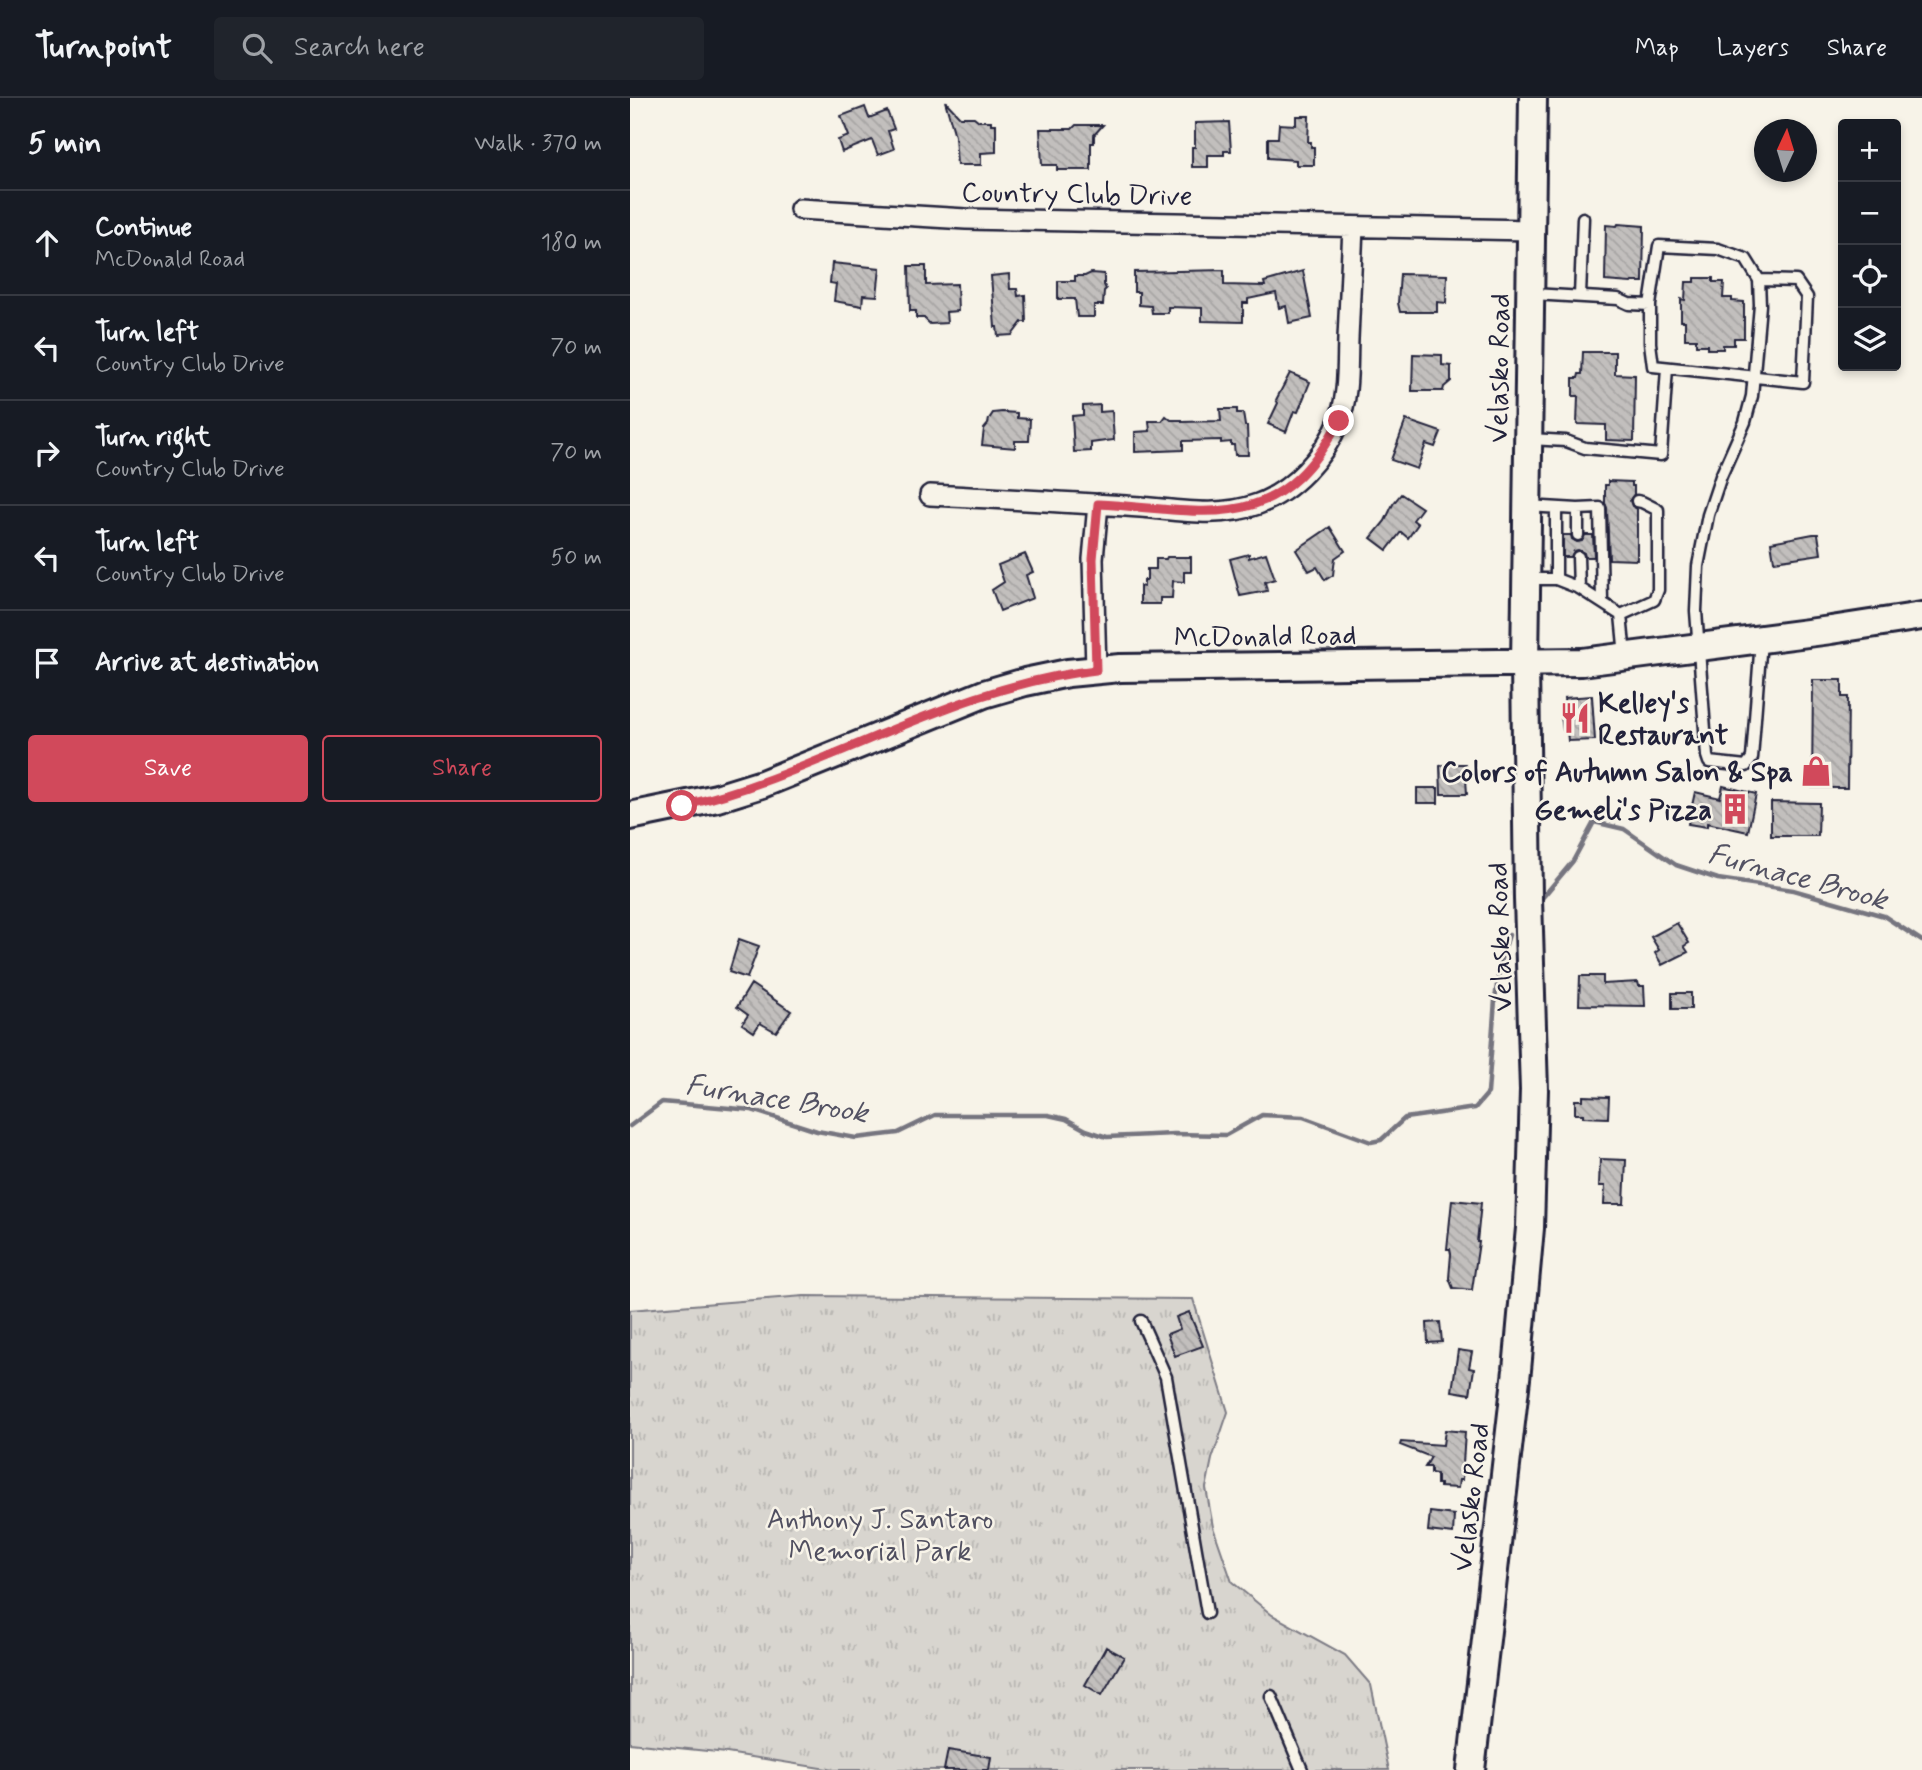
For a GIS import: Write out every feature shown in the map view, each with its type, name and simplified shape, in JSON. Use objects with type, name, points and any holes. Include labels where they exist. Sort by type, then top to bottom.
[{"type":"street","name":"Velasko Road","points":[[1471,1770],[1504,1462],[1517,1370],[1530,1228],[1534,1090],[1527,885],[1525,664],[1533,98]]},
{"type":"street","name":"Country Club Drive","points":[[800,209],[966,219],[1531,230]]},
{"type":"street","points":[[930,495],[1098,504],[1195,513],[1227,511],[1258,504],[1281,492],[1306,472],[1328,442],[1339,421],[1346,389],[1353,227]]},
{"type":"street","points":[[1096,670],[1093,559],[1098,504]]},
{"type":"street","name":"McDonald Road","points":[[630,816],[717,798],[762,784],[984,694],[1025,682],[1096,670],[1582,663],[1922,616]]},
{"type":"lane","points":[[1580,296],[1583,218]]},
{"type":"lane","points":[[1759,280],[1796,281],[1807,297],[1803,382],[1753,377],[1667,368],[1653,366],[1650,305],[1659,246],[1718,249],[1746,259],[1759,280],[1760,305],[1753,377],[1745,422],[1721,476],[1698,566],[1696,611],[1709,762],[1746,766],[1752,758],[1761,639]]},
{"type":"lane","points":[[1530,294],[1618,299],[1629,304],[1650,305]]},
{"type":"lane","points":[[1528,439],[1566,441],[1585,448],[1661,455],[1667,368]]},
{"type":"lane","points":[[1621,615],[1654,600],[1658,590],[1658,510],[1637,501]]},
{"type":"lane","points":[[1527,506],[1578,509],[1602,505],[1601,601]]},
{"type":"lane","points":[[1556,509],[1556,579]]},
{"type":"lane","points":[[1578,509],[1578,535]]},
{"type":"lane","points":[[1578,557],[1578,587]]},
{"type":"lane","points":[[1527,579],[1556,579],[1578,587],[1621,615],[1625,657]]},
{"type":"lane","points":[[1141,1321],[1166,1377],[1207,1613]]},
{"type":"lane","points":[[1271,1696],[1302,1770]]},
{"type":"green space","name":"Anthony J. Santaro Memorial Park","points":[[804,1296],[1193,1299],[1228,1412],[1212,1459],[1206,1488],[1213,1527],[1232,1582],[1272,1615],[1345,1655],[1371,1685],[1389,1770],[833,1770],[727,1753],[630,1743],[630,1310]]},
{"type":"building","points":[[945,101],[960,117],[974,117],[979,121],[996,124],[996,152],[981,153],[981,165],[957,165],[955,136]]},
{"type":"building","points":[[865,107],[869,118],[887,111],[894,129],[888,131],[894,149],[878,155],[872,140],[842,152],[838,140],[849,136],[841,116]]},
{"type":"building","points":[[1296,116],[1309,116],[1308,142],[1314,147],[1314,165],[1296,165],[1296,160],[1268,158],[1268,138],[1278,138],[1279,124],[1296,125]]},
{"type":"building","points":[[1229,122],[1231,151],[1224,151],[1224,155],[1208,155],[1208,167],[1192,167],[1195,123]]},
{"type":"building","points":[[1076,125],[1103,125],[1094,135],[1094,143],[1091,143],[1091,170],[1057,170],[1057,165],[1042,165],[1040,129],[1072,129]]},
{"type":"building","points":[[1606,225],[1644,226],[1643,282],[1605,281]]},
{"type":"building","points":[[832,263],[880,268],[877,296],[863,295],[862,306],[834,301],[836,284],[830,283]]},
{"type":"building","points":[[909,266],[926,266],[926,285],[957,284],[958,311],[946,312],[947,323],[930,324],[924,318],[916,318],[916,311],[910,311]]},
{"type":"building","points":[[1224,270],[1224,285],[1265,286],[1264,282],[1303,271],[1312,318],[1289,323],[1286,306],[1279,308],[1276,293],[1248,299],[1248,303],[1243,303],[1243,322],[1202,321],[1202,308],[1168,307],[1168,313],[1152,313],[1151,306],[1139,305],[1139,292],[1134,292],[1134,272]]},
{"type":"building","points":[[1009,274],[1010,289],[1017,289],[1018,296],[1025,295],[1026,322],[1022,322],[1012,335],[998,336],[991,276]]},
{"type":"building","points":[[1104,274],[1106,289],[1103,305],[1094,305],[1094,317],[1077,317],[1075,299],[1058,299],[1058,281],[1075,281],[1075,276]]},
{"type":"building","points":[[1400,274],[1447,275],[1446,303],[1437,302],[1437,312],[1400,312]]},
{"type":"building","points":[[1695,278],[1713,278],[1713,282],[1724,282],[1723,298],[1744,302],[1744,338],[1734,338],[1734,345],[1723,345],[1723,349],[1707,349],[1707,345],[1696,345],[1696,339],[1685,339],[1685,321],[1681,321],[1681,299],[1685,300],[1686,282],[1695,282]]},
{"type":"building","points":[[1583,352],[1615,352],[1615,374],[1635,375],[1634,441],[1606,440],[1606,425],[1577,424],[1578,396],[1573,396],[1573,378],[1582,374]]},
{"type":"building","points":[[1413,354],[1442,355],[1442,365],[1451,366],[1451,381],[1443,391],[1412,391]]},
{"type":"building","points":[[1290,373],[1310,382],[1298,412],[1294,411],[1286,432],[1268,424],[1278,403],[1276,400]]},
{"type":"building","points":[[1100,405],[1100,412],[1112,411],[1114,440],[1091,443],[1091,451],[1074,452],[1072,416],[1083,415],[1083,406]]},
{"type":"building","points":[[1220,409],[1237,409],[1237,413],[1243,413],[1247,426],[1248,455],[1235,455],[1234,445],[1231,445],[1231,442],[1221,443],[1221,440],[1183,441],[1183,450],[1135,452],[1135,432],[1150,431],[1149,421],[1162,421],[1166,416],[1182,422],[1221,421]]},
{"type":"building","points":[[993,413],[1017,413],[1017,418],[1030,419],[1029,441],[1015,441],[1015,448],[982,445],[984,429],[989,419]]},
{"type":"building","points":[[1406,420],[1441,432],[1435,447],[1426,444],[1417,469],[1391,460]]},
{"type":"building","points":[[1608,481],[1632,482],[1634,486],[1634,494],[1630,500],[1632,506],[1637,509],[1637,560],[1609,559],[1605,503],[1605,485],[1608,485]]},
{"type":"building","points":[[1401,494],[1422,508],[1413,520],[1418,524],[1408,538],[1401,532],[1387,550],[1371,538]]},
{"type":"building","points":[[1330,527],[1345,551],[1335,558],[1333,575],[1325,580],[1317,567],[1309,571],[1296,550]]},
{"type":"building","points":[[1818,534],[1821,554],[1774,561],[1771,542]]},
{"type":"building","points":[[1563,535],[1571,535],[1577,542],[1582,541],[1585,535],[1593,535],[1594,557],[1585,557],[1584,553],[1578,550],[1574,551],[1571,557],[1563,557]]},
{"type":"building","points":[[1266,553],[1275,579],[1265,582],[1267,591],[1240,596],[1230,559],[1249,554],[1249,558]]},
{"type":"building","points":[[1025,554],[1033,572],[1026,575],[1033,598],[1000,611],[992,590],[1004,582],[998,565]]},
{"type":"building","points":[[1191,557],[1191,572],[1184,572],[1184,582],[1173,581],[1172,598],[1160,598],[1160,604],[1140,604],[1140,586],[1144,587],[1144,580],[1147,580],[1147,569],[1156,569],[1156,559]]},
{"type":"building","points":[[1813,680],[1842,680],[1842,697],[1848,697],[1847,788],[1812,788]]},
{"type":"building","points":[[1592,696],[1595,740],[1568,741],[1561,715],[1561,709],[1565,708],[1564,698]]},
{"type":"building","points":[[1465,764],[1467,794],[1441,794],[1440,766]]},
{"type":"building","name":"Gemeli's Pizza","points":[[1723,786],[1756,794],[1748,832],[1707,823],[1707,827],[1688,824],[1695,792],[1720,798]]},
{"type":"building","points":[[1417,788],[1438,788],[1438,803],[1417,803]]},
{"type":"building","points":[[1771,802],[1819,803],[1818,836],[1771,836]]},
{"type":"building","points":[[1677,923],[1689,943],[1684,946],[1688,952],[1662,965],[1655,953],[1659,950],[1651,937]]},
{"type":"building","points":[[739,939],[759,946],[747,978],[729,972]]},
{"type":"building","points":[[1580,976],[1603,976],[1603,984],[1638,982],[1639,986],[1644,986],[1645,1006],[1579,1005]]},
{"type":"building","points":[[751,984],[791,1011],[776,1032],[760,1023],[754,1032],[742,1024],[748,1015],[737,1007]]},
{"type":"building","points":[[1672,993],[1691,993],[1691,1009],[1672,1009]]},
{"type":"building","points":[[1583,1096],[1609,1097],[1608,1118],[1575,1114],[1575,1100],[1583,1100]]},
{"type":"building","points":[[1600,1159],[1626,1160],[1624,1204],[1604,1204],[1605,1186],[1599,1186]]},
{"type":"building","points":[[1452,1200],[1481,1203],[1472,1290],[1453,1288],[1449,1278],[1451,1254],[1450,1249],[1447,1249]]},
{"type":"building","points":[[1189,1312],[1203,1346],[1175,1356],[1167,1334],[1180,1329],[1176,1317]]},
{"type":"building","points":[[1440,1322],[1442,1342],[1428,1343],[1427,1323]]},
{"type":"building","points":[[1458,1350],[1472,1352],[1469,1368],[1474,1369],[1470,1394],[1452,1391]]},
{"type":"building","points":[[1445,1430],[1465,1432],[1462,1480],[1459,1480],[1458,1488],[1440,1487],[1440,1484],[1437,1484],[1437,1474],[1431,1473],[1431,1467],[1425,1467],[1431,1457],[1400,1445],[1401,1442],[1443,1445]]},
{"type":"building","points":[[1430,1512],[1454,1515],[1453,1534],[1428,1531]]},
{"type":"building","points":[[1106,1647],[1124,1657],[1102,1695],[1085,1685]]},
{"type":"building","points":[[948,1750],[991,1757],[989,1770],[944,1770]]},
{"type":"waterway","name":"Furnace Brook","points":[[1543,897],[1573,861],[1594,822],[1624,829],[1676,865],[1718,879],[1793,890],[1884,916],[1922,941]]},
{"type":"waterway","name":"Furnace Brook","points":[[630,1126],[662,1102],[752,1110],[817,1131],[856,1138],[898,1133],[935,1115],[1048,1115],[1066,1119],[1107,1137],[1226,1135],[1262,1115],[1303,1117],[1371,1142],[1381,1140],[1405,1118],[1475,1108],[1488,1093],[1500,962],[1509,935]]},
{"type":"place","name":"Kelley's Restaurant","points":[[1575,718]]},
{"type":"place","name":"Colors of Autumn Salon & Spa","points":[[1816,771]]},
{"type":"place","name":"Gemeli's Pizza","points":[[1735,809]]},
{"type":"route","points":[[682,806],[762,784],[984,694],[1025,682],[1096,670],[1093,559],[1098,504],[1195,513],[1227,511],[1258,504],[1281,492],[1306,472],[1328,442],[1339,421]]}]
